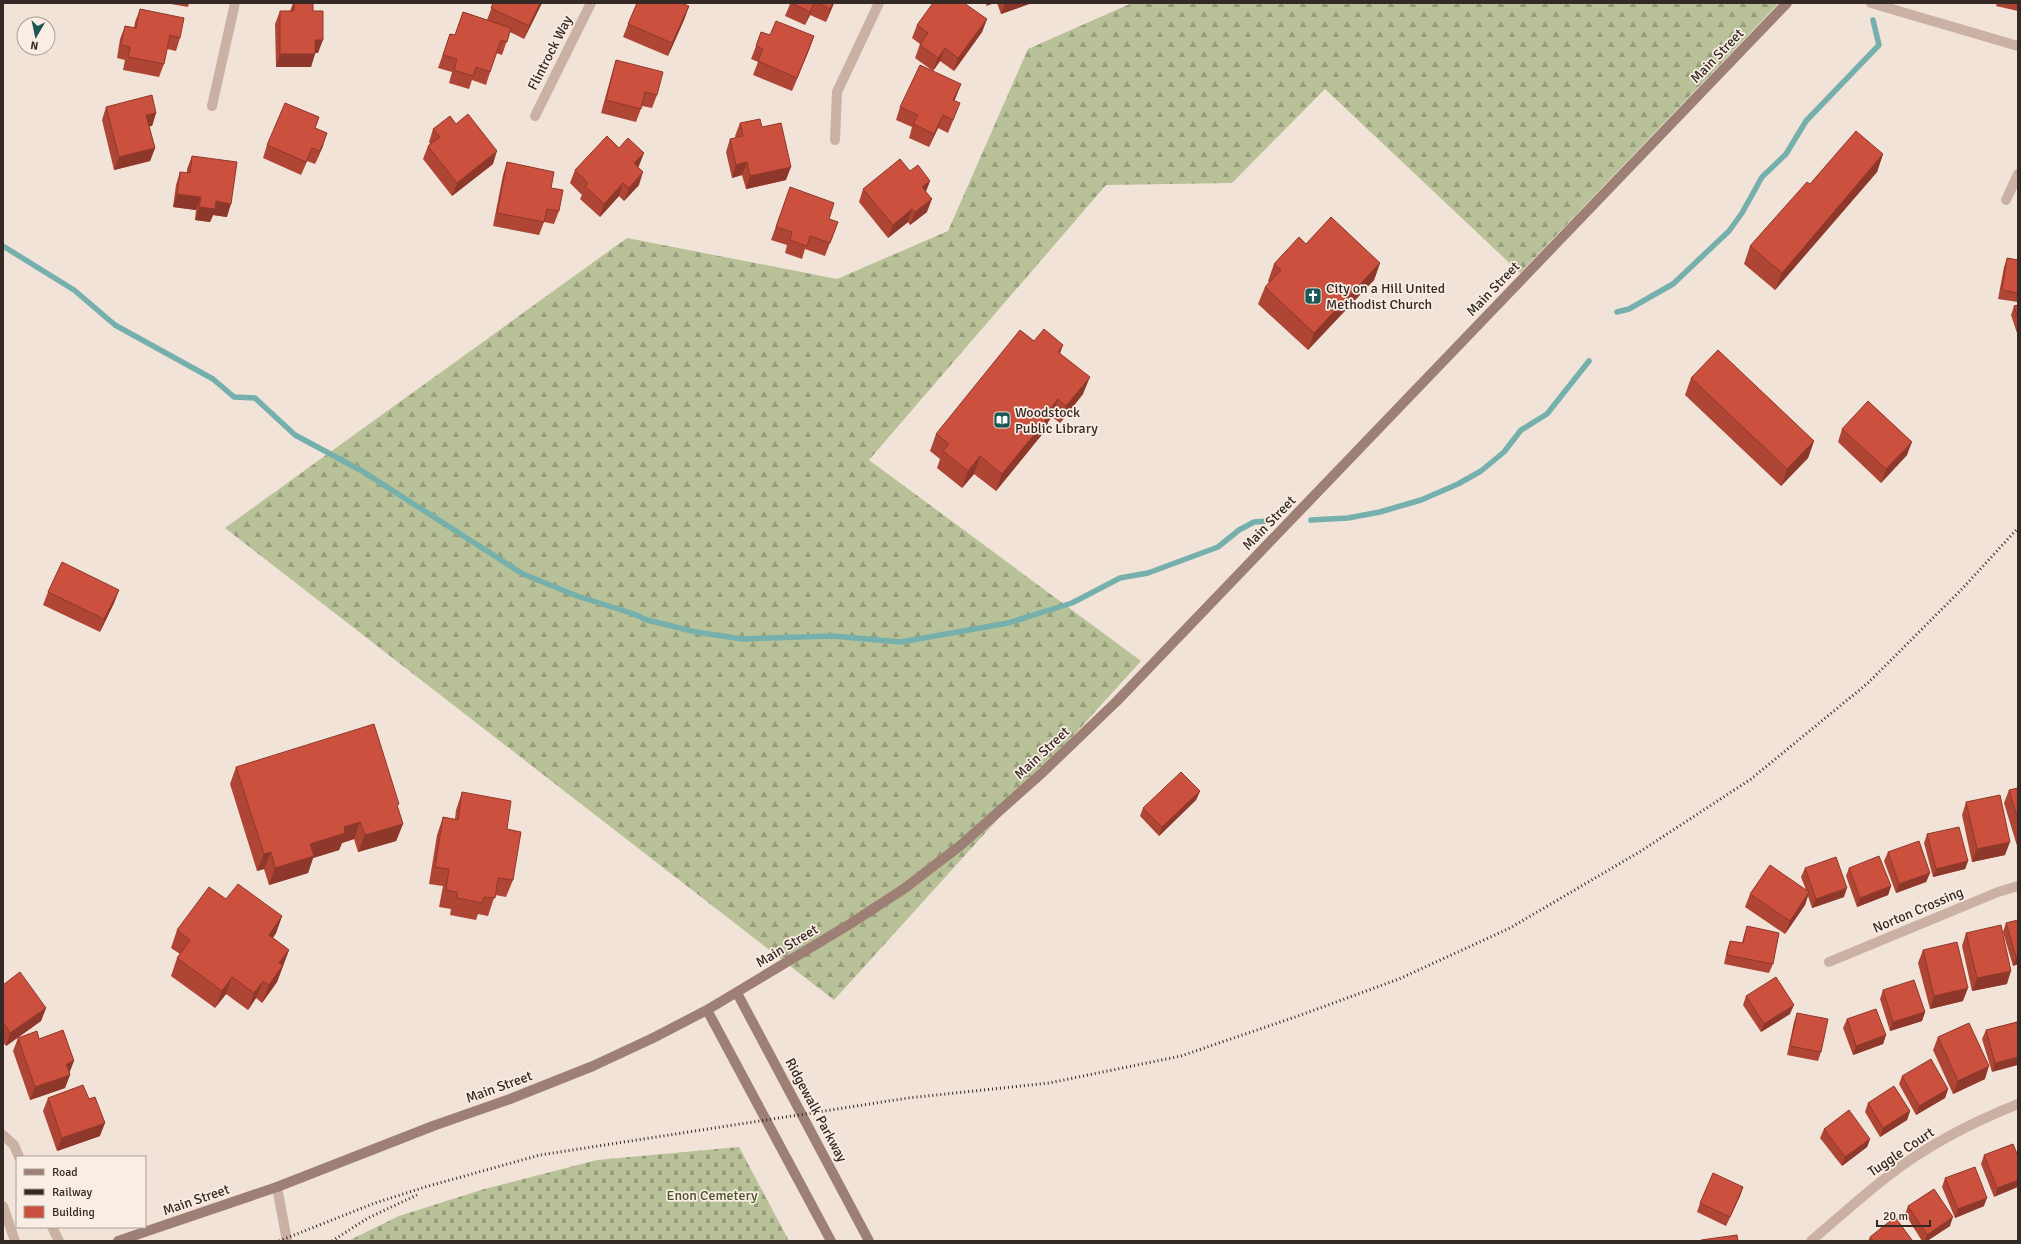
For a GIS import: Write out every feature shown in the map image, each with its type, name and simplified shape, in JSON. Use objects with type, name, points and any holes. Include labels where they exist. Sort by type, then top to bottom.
[{"type":"main road","name":"Main Street","points":[[118,1241],[277,1188],[593,1066],[653,1038],[737,993],[850,924],[905,888],[961,845],[1042,773],[1139,678],[1787,3]]},
{"type":"main road","name":"Ridgewalk Parkway","points":[[737,993],[869,1241]]},
{"type":"main road","points":[[707,1010],[831,1241]]},
{"type":"street","points":[[212,106],[235,3]]},
{"type":"street","name":"Flintrock Way","points":[[535,116],[591,3]]},
{"type":"street","points":[[835,140],[837,92],[879,3]]},
{"type":"street","points":[[1871,3],[2018,46]]},
{"type":"street","points":[[2006,200],[2018,174]]},
{"type":"street","name":"Norton Crossing","points":[[1829,962],[1998,892],[2018,886]]},
{"type":"street","name":"Tuggle Court","points":[[1812,1241],[1889,1175],[1922,1152],[1961,1130],[2018,1104]]},
{"type":"street","points":[[3,1135],[14,1145],[19,1156]]},
{"type":"street","points":[[277,1188],[287,1241]]},
{"type":"street","points":[[3,1206],[15,1241]]},
{"type":"street","points":[[52,1228],[59,1241]]},
{"type":"green space","points":[[1132,3],[1779,3],[1520,273],[1325,89],[1232,183],[1106,185],[869,460],[1141,661],[834,1000],[225,528],[627,238],[837,279],[948,231],[1028,49]]},
{"type":"green space","name":"Enon Cemetery","points":[[739,1147],[789,1241],[348,1241],[399,1216],[481,1190],[597,1160]]},
{"type":"building","points":[[294,3],[313,3],[313,11],[323,11],[323,40],[315,40],[315,54],[280,54],[280,11],[294,11]]},
{"type":"building","points":[[493,3],[540,3],[529,26],[491,8]]},
{"type":"building","points":[[637,3],[681,3],[689,6],[672,43],[628,24]]},
{"type":"building","points":[[791,3],[814,3],[810,12]]},
{"type":"building","points":[[818,3],[833,3],[830,9]]},
{"type":"building","points":[[933,3],[964,3],[987,19],[958,58],[945,48],[938,58],[920,45],[928,33],[917,25]]},
{"type":"building","points":[[140,9],[184,18],[180,38],[170,35],[164,64],[128,57],[130,47],[121,45],[125,26],[136,28]]},
{"type":"building","points":[[463,12],[511,28],[507,42],[501,40],[490,72],[476,67],[473,76],[454,70],[457,59],[443,55],[450,34],[455,35]]},
{"type":"building","points":[[776,21],[814,36],[797,78],[758,61],[763,49],[756,46],[761,32],[770,35]]},
{"type":"building","points":[[616,60],[663,72],[657,95],[645,92],[641,109],[606,100]]},
{"type":"building","points":[[920,65],[961,84],[953,100],[960,103],[953,120],[943,115],[934,134],[913,124],[918,115],[900,107]]},
{"type":"building","points":[[152,95],[156,113],[146,115],[155,148],[119,157],[106,107]]},
{"type":"building","points":[[285,103],[319,117],[315,128],[327,133],[320,151],[312,148],[306,162],[267,145]]},
{"type":"building","points":[[468,114],[497,151],[457,183],[428,146],[440,137],[433,129],[450,116],[456,124]]},
{"type":"building","points":[[760,119],[762,127],[781,123],[791,167],[750,176],[747,162],[736,165],[730,139],[743,136],[740,123]]},
{"type":"building","points":[[1856,131],[1883,154],[1782,273],[1750,246],[1807,182],[1810,184]]},
{"type":"building","points":[[607,136],[619,148],[628,138],[644,153],[634,163],[643,172],[629,188],[623,183],[604,204],[585,186],[588,183],[575,170]]},
{"type":"building","points":[[192,156],[237,162],[231,204],[216,201],[215,209],[199,207],[201,197],[177,194],[180,172],[190,173]]},
{"type":"building","points":[[900,159],[910,171],[918,165],[930,181],[922,187],[932,199],[915,212],[912,209],[893,225],[863,189]]},
{"type":"building","points":[[507,162],[554,172],[551,188],[563,190],[559,211],[547,209],[544,222],[497,213]]},
{"type":"building","points":[[790,187],[834,203],[829,219],[838,222],[830,243],[810,236],[807,246],[790,240],[792,232],[776,227]]},
{"type":"building","name":"City on a Hill United Methodist Church","points":[[1331,217],[1380,263],[1314,333],[1265,287],[1281,270],[1274,264],[1299,237],[1306,244]]},
{"type":"building","points":[[2007,258],[2018,260],[2018,293],[2002,290]]},
{"type":"building","points":[[2018,305],[2018,318],[2014,306]]},
{"type":"building","name":"Woodstock Public Library","points":[[1044,329],[1063,345],[1058,352],[1090,377],[1066,406],[1058,399],[1047,413],[1050,415],[1002,474],[980,456],[968,471],[943,451],[949,444],[936,434],[1020,330],[1034,341]]},
{"type":"building","points":[[1718,350],[1814,441],[1787,469],[1691,378]]},
{"type":"building","points":[[1868,401],[1912,442],[1886,469],[1842,429]]},
{"type":"building","points":[[62,562],[119,590],[104,619],[48,592]]},
{"type":"building","points":[[374,724],[399,804],[397,805],[403,824],[365,835],[360,822],[344,827],[345,833],[310,844],[314,856],[275,868],[271,852],[264,854],[236,767]]},
{"type":"building","points":[[1181,772],[1200,791],[1162,827],[1143,808]]},
{"type":"building","points":[[2018,788],[2018,820],[2009,790]]},
{"type":"building","points":[[462,792],[511,801],[507,829],[521,832],[513,880],[498,878],[495,898],[484,897],[482,903],[457,898],[457,892],[446,890],[449,869],[435,867],[443,817],[458,820]]},
{"type":"building","points":[[2000,795],[2010,842],[1977,849],[1966,802]]},
{"type":"building","points":[[1959,827],[1968,861],[1936,869],[1927,834]]},
{"type":"building","points":[[1919,841],[1930,873],[1899,884],[1888,852]]},
{"type":"building","points":[[1879,856],[1891,886],[1860,898],[1849,868]]},
{"type":"building","points":[[1836,857],[1847,888],[1816,899],[1805,868]]},
{"type":"building","points":[[1770,865],[1809,892],[1790,921],[1750,894]]},
{"type":"building","points":[[238,884],[282,916],[269,935],[289,950],[279,963],[283,965],[269,985],[263,981],[254,993],[232,977],[222,991],[177,958],[190,940],[177,930],[209,887],[226,899]]},
{"type":"building","points":[[2018,920],[2018,956],[2016,957],[2006,923]]},
{"type":"building","points":[[2001,925],[2011,971],[1977,978],[1966,933]]},
{"type":"building","points":[[1747,926],[1779,933],[1773,964],[1727,955],[1730,941],[1743,943]]},
{"type":"building","points":[[1957,942],[1968,988],[1934,996],[1923,950]]},
{"type":"building","points":[[20,972],[46,1008],[10,1033],[3,1022],[3,985]]},
{"type":"building","points":[[1776,977],[1794,1005],[1764,1024],[1746,996]]},
{"type":"building","points":[[1914,980],[1925,1012],[1893,1022],[1883,990]]},
{"type":"building","points":[[1876,1009],[1886,1035],[1856,1046],[1847,1019]]},
{"type":"building","points":[[1797,1013],[1828,1019],[1821,1052],[1790,1046]]},
{"type":"building","points":[[2017,1022],[2018,1057],[1995,1063],[1986,1030]]},
{"type":"building","points":[[1969,1023],[1989,1066],[1958,1081],[1938,1037]]},
{"type":"building","points":[[63,1030],[74,1061],[66,1064],[70,1075],[35,1087],[18,1038],[37,1031],[39,1039]]},
{"type":"building","points":[[1931,1059],[1948,1089],[1919,1106],[1902,1076]]},
{"type":"building","points":[[83,1085],[89,1099],[95,1097],[105,1123],[62,1138],[48,1098]]},
{"type":"building","points":[[1894,1086],[1910,1111],[1883,1128],[1868,1103]]},
{"type":"building","points":[[1849,1110],[1870,1139],[1845,1157],[1824,1129]]},
{"type":"building","points":[[2013,1144],[2018,1156],[2018,1180],[1997,1188],[1984,1155]]},
{"type":"building","points":[[1975,1167],[1987,1198],[1958,1209],[1945,1178]]},
{"type":"building","points":[[1713,1173],[1743,1187],[1730,1217],[1700,1203]]},
{"type":"building","points":[[1934,1189],[1953,1217],[1927,1235],[1908,1206]]},
{"type":"building","points":[[1895,1217],[1912,1240],[1873,1241],[1870,1237]]},
{"type":"building","points":[[1737,1235],[1738,1241],[1701,1240]]},
{"type":"waterway","points":[[1617,312],[1629,309],[1673,284],[1729,231],[1742,213],[1762,177],[1786,154],[1806,121],[1879,45],[1873,20]]},
{"type":"waterway","points":[[3,246],[74,290],[115,325],[213,379],[234,397],[255,398],[295,435],[362,471],[523,574],[577,596],[634,614],[647,620],[696,632],[742,639],[832,636],[901,642],[1008,623],[1072,603],[1120,578],[1148,573],[1218,547],[1239,530],[1254,522],[1269,521]]},
{"type":"waterway","points":[[1311,520],[1348,518],[1380,512],[1421,500],[1458,484],[1481,471],[1504,452],[1521,430],[1547,414],[1589,361]]},
{"type":"railway","points":[[279,1241],[375,1203],[425,1187],[540,1155],[908,1098],[1049,1083],[1181,1056],[1298,1016],[1399,979],[1510,928],[1641,851],[1751,779],[1868,683],[1962,589],[2018,528]]},
{"type":"railway","points":[[332,1241],[368,1218],[417,1195]]},
{"type":"place","name":"City on a Hill United Methodist Church","points":[[1313,296]]},
{"type":"place","name":"Woodstock Public Library","points":[[1002,420]]}]
